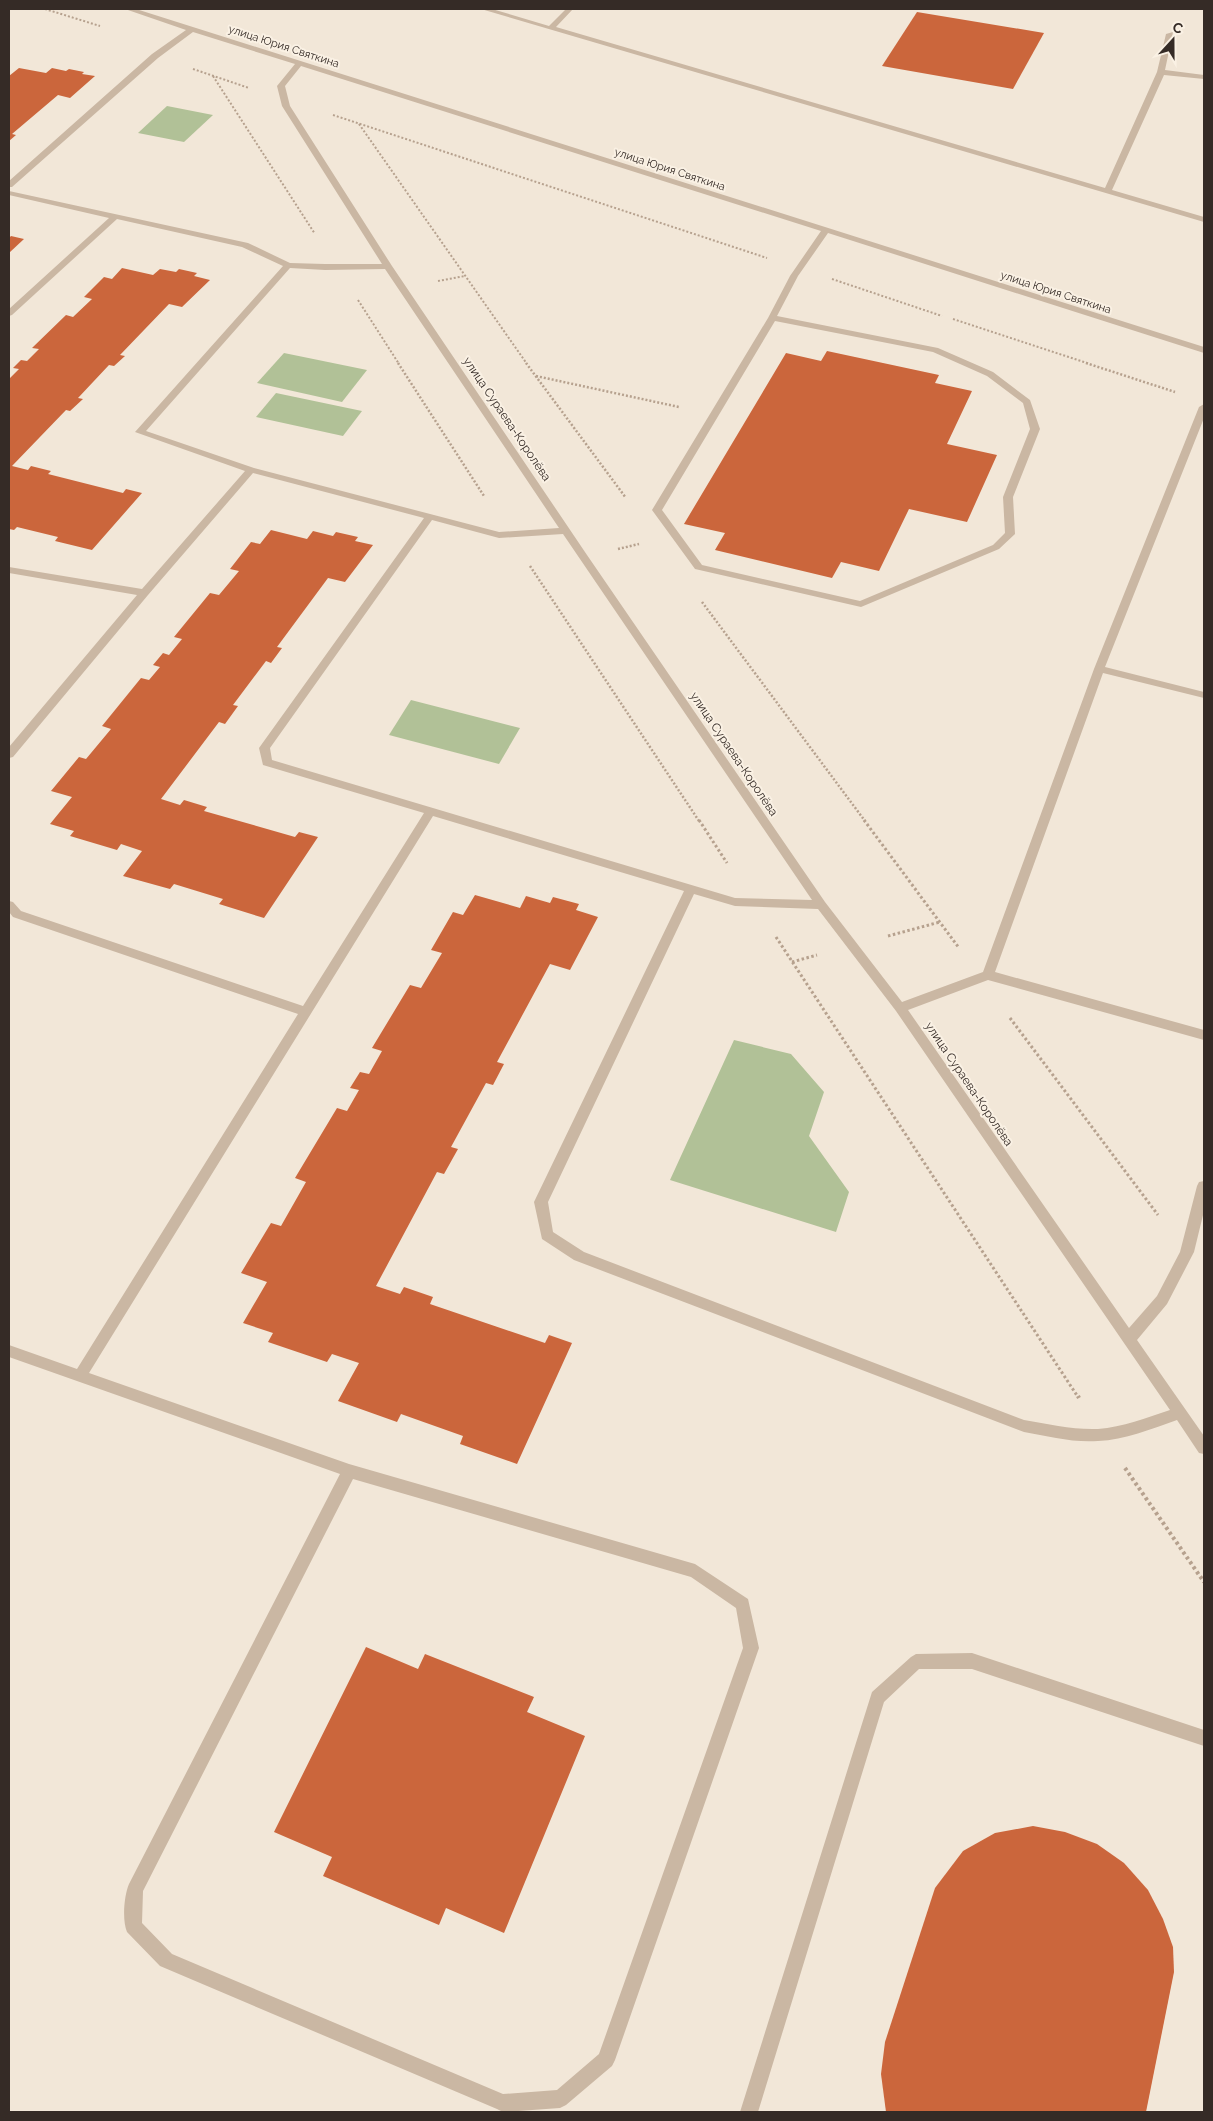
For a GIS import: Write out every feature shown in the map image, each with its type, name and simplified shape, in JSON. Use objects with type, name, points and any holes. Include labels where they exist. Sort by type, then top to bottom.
[{"type":"street","name":"улица Юрия Святкина","points":[[129,9],[1204,350]]},
{"type":"street","points":[[485,9],[552,27],[1204,220]]},
{"type":"street","points":[[552,27],[570,9]]},
{"type":"street","points":[[9,185],[155,56],[192,29]]},
{"type":"street","points":[[1107,192],[1161,72],[1170,34]]},
{"type":"street","points":[[284,99],[281,86],[300,63]]},
{"type":"street","points":[[1161,72],[1204,77]]},
{"type":"street","name":"улица Сураева-Королёва","points":[[284,99],[286,106],[388,266],[565,530],[821,905],[900,1008],[1204,1448]]},
{"type":"street","points":[[9,193],[246,245],[288,265],[336,267],[388,266]]},
{"type":"street","points":[[10,311],[115,217]]},
{"type":"street","points":[[772,318],[935,350],[990,374],[1027,402],[1035,429],[1008,497],[1010,534],[996,547],[861,604],[699,567],[657,510],[712,414],[772,318],[794,276],[826,230]]},
{"type":"street","points":[[288,265],[140,432],[251,470],[499,535],[565,530]]},
{"type":"street","points":[[984,976],[1100,669],[1204,407]]},
{"type":"street","points":[[9,754],[144,593],[251,470]]},
{"type":"street","points":[[429,518],[264,748],[267,762],[735,902],[821,905]]},
{"type":"street","points":[[9,570],[144,593]]},
{"type":"street","points":[[1100,669],[1204,695]]},
{"type":"street","points":[[80,1376],[431,810]]},
{"type":"street","points":[[691,888],[541,1202],[547,1235],[578,1256],[1024,1426],[1085,1435],[1102,1434],[1129,1431],[1179,1413]]},
{"type":"street","points":[[9,905],[17,914],[306,1012]]},
{"type":"street","points":[[900,1008],[984,976],[1204,1035]]},
{"type":"street","points":[[1128,1340],[1162,1300],[1187,1252],[1204,1186]]},
{"type":"street","points":[[9,1351],[349,1471],[695,1571],[743,1604],[751,1648],[606,2060],[560,2100],[503,2103],[166,1960],[133,1926],[135,1890],[349,1471]]},
{"type":"street","points":[[750,2112],[878,1697],[916,1662],[972,1661],[1204,1738]]},
{"type":"path","points":[[45,9],[107,28],[131,49],[1176,392]]},
{"type":"path","points":[[213,76],[509,535],[753,902],[1102,1434],[1204,1582]]},
{"type":"path","points":[[360,124],[535,376],[628,501]]},
{"type":"path","points":[[535,376],[552,378],[712,414]]},
{"type":"path","points":[[698,596],[984,976],[1187,1252]]},
{"type":"green space","points":[[167,106],[213,115],[184,142],[138,133]]},
{"type":"green space","points":[[284,353],[367,370],[342,402],[257,383]]},
{"type":"green space","points":[[276,393],[362,411],[343,436],[256,417]]},
{"type":"green space","points":[[411,700],[520,728],[499,764],[389,735]]},
{"type":"green space","points":[[734,1040],[791,1054],[824,1092],[809,1136],[849,1192],[836,1232],[670,1180]]},
{"type":"building","points":[[917,12],[1044,33],[1013,89],[882,66]]},
{"type":"building","points":[[19,68],[46,73],[52,68],[66,71],[69,69],[95,76],[70,98],[58,95],[12,134],[16,135],[9,141],[9,76]]},
{"type":"building","points":[[11,236],[24,239],[9,253],[9,238]]},
{"type":"building","points":[[122,268],[153,275],[160,269],[176,272],[179,269],[197,273],[194,276],[210,280],[182,307],[169,304],[120,355],[125,356],[114,366],[109,365],[78,398],[83,399],[70,411],[66,410],[12,466],[28,470],[31,466],[51,471],[48,474],[123,493],[126,489],[142,493],[92,550],[55,541],[58,537],[17,527],[14,530],[9,529],[9,379],[19,369],[13,368],[21,360],[27,361],[39,349],[32,348],[66,315],[73,317],[92,299],[84,297],[104,277],[112,279]]},
{"type":"building","points":[[827,351],[939,375],[935,383],[972,391],[947,444],[997,455],[967,522],[909,509],[879,571],[841,562],[832,578],[715,550],[725,533],[684,524],[786,353],[821,361]]},
{"type":"building","points":[[271,530],[307,539],[313,531],[333,536],[336,532],[358,537],[355,541],[373,545],[345,582],[328,578],[277,647],[282,648],[271,663],[266,661],[233,705],[238,706],[225,724],[219,722],[161,799],[180,805],[184,800],[207,807],[204,811],[295,837],[299,832],[318,837],[264,918],[219,904],[223,899],[174,884],[170,889],[123,876],[142,851],[121,844],[117,850],[70,836],[74,831],[50,824],[72,797],[51,791],[79,757],[86,759],[111,729],[102,726],[141,678],[149,680],[160,667],[153,665],[163,653],[169,655],[182,639],[174,637],[210,593],[219,595],[239,571],[230,569],[251,542],[260,544]]},
{"type":"building","points":[[475,895],[520,908],[526,896],[550,903],[553,897],[579,904],[576,910],[598,917],[570,970],[550,964],[497,1062],[504,1064],[493,1085],[486,1083],[451,1147],[458,1149],[444,1174],[437,1172],[376,1286],[400,1294],[404,1287],[433,1297],[430,1304],[545,1343],[549,1335],[572,1343],[517,1464],[460,1444],[463,1436],[401,1414],[397,1422],[338,1401],[359,1363],[332,1354],[327,1362],[268,1342],[273,1333],[243,1323],[267,1282],[241,1273],[271,1223],[281,1226],[306,1182],[295,1178],[337,1108],[347,1111],[359,1090],[350,1088],[360,1072],[369,1074],[382,1051],[372,1048],[410,985],[421,988],[442,953],[431,950],[453,912],[463,915]]},
{"type":"building","points":[[366,1647],[418,1669],[425,1654],[534,1697],[527,1712],[585,1736],[504,1933],[446,1908],[439,1925],[323,1876],[332,1857],[274,1832]]},
{"type":"building","points":[[1033,1826],[1065,1832],[1097,1844],[1124,1863],[1148,1890],[1163,1919],[1173,1947],[1174,1972],[1146,2112],[886,2112],[881,2074],[885,2042],[935,1888],[963,1851],[995,1833]]}]
